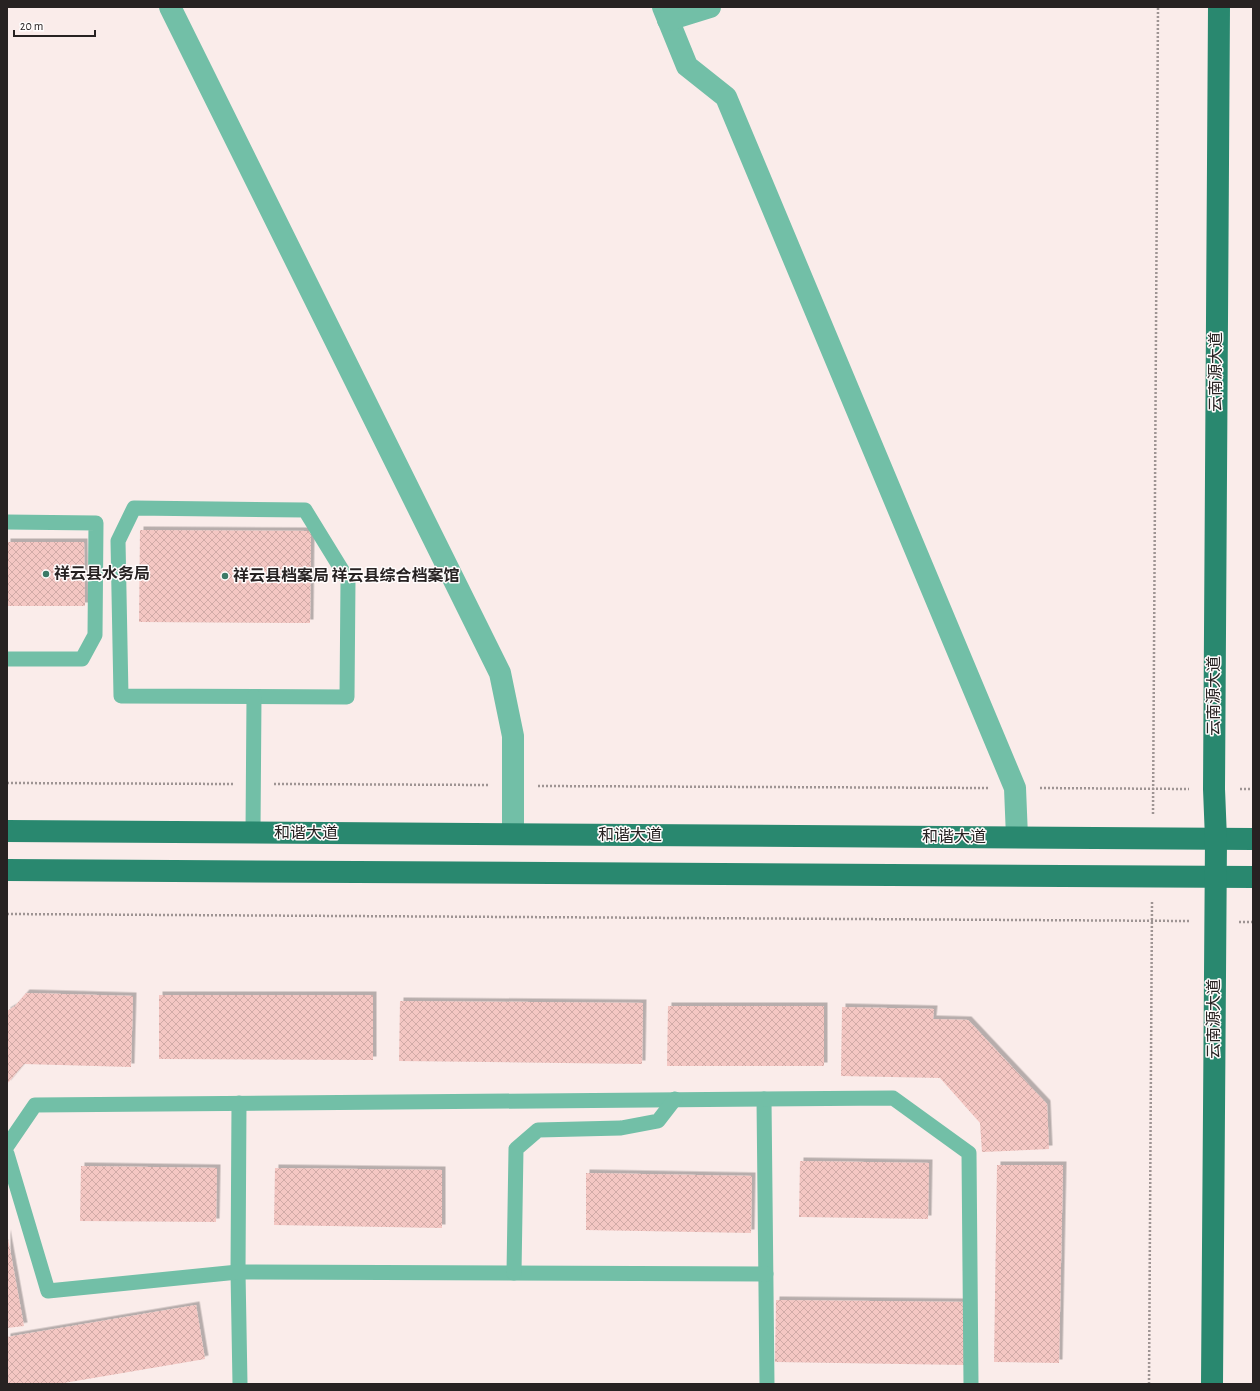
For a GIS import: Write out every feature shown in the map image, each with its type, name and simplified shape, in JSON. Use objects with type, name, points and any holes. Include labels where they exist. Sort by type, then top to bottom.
[{"type":"main road","name":"云南源大道","points":[[1212,1384],[1216,838],[1214,789],[1218,7]]},
{"type":"main road","name":"和谐大道","points":[[7,831],[1253,839]]},
{"type":"main road","points":[[7,870],[1253,877]]},
{"type":"street","points":[[170,7],[500,673],[513,736],[513,834]]},
{"type":"street","points":[[710,7],[666,13],[687,66],[726,97],[1016,788],[1017,837]]},
{"type":"lane","points":[[134,508],[305,510],[348,580],[347,697],[254,697],[121,696],[118,540],[134,508]]},
{"type":"lane","points":[[7,522],[96,523],[96,530],[95,636],[82,659],[7,659]]},
{"type":"lane","points":[[253,832],[254,697]]},
{"type":"lane","points":[[7,1146],[36,1105],[893,1098],[969,1153],[971,1384]]},
{"type":"lane","points":[[514,1273],[516,1149],[538,1130],[621,1128],[658,1122],[674,1099]]},
{"type":"lane","points":[[764,1099],[768,1384]]},
{"type":"lane","points":[[239,1103],[238,1272],[240,1384]]},
{"type":"lane","points":[[7,1154],[48,1291],[238,1272],[766,1274]]},
{"type":"path","points":[[1153,838],[1158,7]]},
{"type":"path","points":[[7,783],[1253,789]]},
{"type":"path","points":[[1149,1384],[1152,877]]},
{"type":"path","points":[[7,914],[1253,922]]},
{"type":"building","name":"祥云县档案局 祥云县综合档案馆","points":[[140,530],[311,531],[310,623],[139,622]]},
{"type":"building","name":"祥云县水务局","points":[[7,542],[84,542],[85,606],[7,606]]},
{"type":"building","points":[[26,993],[133,996],[131,1067],[24,1064],[7,1084],[7,1011],[15,1006]]},
{"type":"building","points":[[159,995],[373,995],[373,1060],[159,1059]]},
{"type":"building","points":[[400,1001],[643,1003],[642,1064],[399,1061]]},
{"type":"building","points":[[668,1006],[824,1006],[824,1066],[667,1066]]},
{"type":"building","points":[[842,1007],[934,1009],[933,1019],[968,1020],[1047,1104],[1049,1149],[982,1152],[980,1123],[940,1078],[841,1076]]},
{"type":"building","points":[[800,1161],[929,1163],[928,1219],[799,1217]]},
{"type":"building","points":[[997,1165],[1063,1165],[1059,1363],[994,1362]]},
{"type":"building","points":[[81,1166],[217,1168],[216,1222],[80,1221]]},
{"type":"building","points":[[275,1168],[442,1170],[442,1228],[274,1225]]},
{"type":"building","points":[[586,1173],[752,1176],[751,1233],[586,1230]]},
{"type":"building","points":[[7,1233],[24,1326],[7,1328]]},
{"type":"building","points":[[776,1300],[965,1302],[965,1365],[775,1362]]},
{"type":"building","points":[[196,1305],[205,1359],[58,1384],[7,1384],[7,1337]]},
{"type":"place","name":"祥云县水务局","points":[[46,574]]},
{"type":"place","name":"祥云县档案局 祥云县综合档案馆","points":[[225,576]]}]
